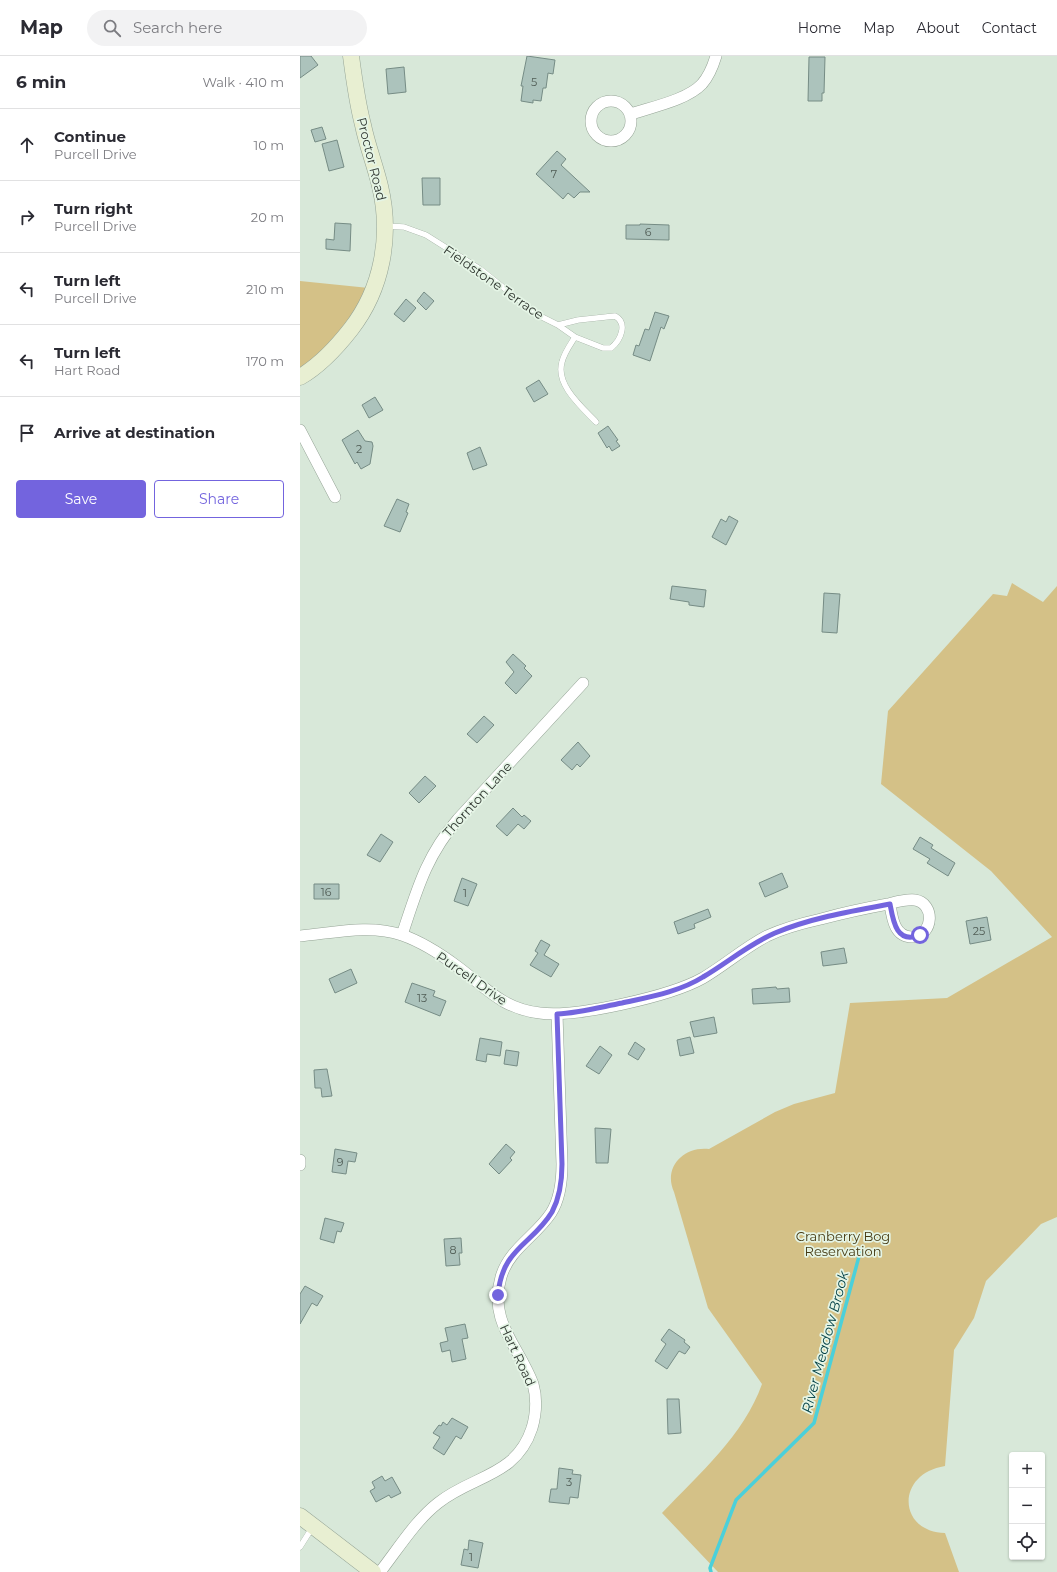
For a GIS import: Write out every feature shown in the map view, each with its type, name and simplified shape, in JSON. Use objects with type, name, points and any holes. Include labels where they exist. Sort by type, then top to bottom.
[{"type":"main road","name":"Proctor Road","points":[[300,377],[343,340],[359,318],[371,295],[380,270],[385,242],[385,226],[380,186],[363,125],[352,56]]},
{"type":"main road","points":[[300,1516],[314,1526],[365,1570]]},
{"type":"street","points":[[631,114],[694,91],[703,83],[709,74],[716,56]]},
{"type":"street","points":[[300,430],[335,497]]},
{"type":"street","name":"Thornton Lane","points":[[402,935],[422,875],[439,842],[458,819],[583,684]]},
{"type":"street","name":"Purcell Drive","points":[[300,936],[358,930],[380,931],[402,935],[441,956],[459,968],[492,995],[507,1004],[530,1012],[557,1014],[586,1010],[649,997],[677,988],[703,978],[759,941],[776,932],[808,922],[890,904]]},
{"type":"street","name":"Hart Road","points":[[380,1572],[419,1522],[436,1504],[449,1495],[498,1472],[512,1462],[522,1449],[534,1422],[536,1403],[534,1388],[503,1325],[499,1313],[498,1295],[501,1277],[508,1261],[517,1248],[551,1212],[560,1188],[562,1169],[557,1014]]},
{"type":"street","points":[[300,1160],[300,1165]]},
{"type":"lane","name":"Fieldstone Terrace","points":[[385,226],[410,229],[426,235],[480,269],[538,315],[558,325],[575,337],[603,348],[611,348],[619,339],[622,325],[619,318],[614,316],[578,320],[558,325]]},
{"type":"lane","points":[[575,337],[561,364],[563,380],[574,398],[596,422]]},
{"type":"lane","points":[[300,1547],[314,1526]]},
{"type":"green space","points":[[300,281],[369,288],[333,340],[300,371]]},
{"type":"green space","name":"Cranberry Bog Reservation","points":[[1012,583],[1043,602],[1057,586],[1057,1217],[1041,1224],[986,1281],[974,1318],[954,1350],[945,1466],[929,1471],[917,1480],[911,1490],[909,1502],[911,1513],[918,1523],[929,1530],[945,1533],[959,1572],[718,1572],[662,1513],[719,1453],[732,1437],[754,1403],[762,1384],[708,1308],[671,1183],[673,1167],[678,1160],[691,1151],[709,1149],[775,1112],[794,1104],[835,1093],[850,1003],[947,998],[1052,937],[991,871],[881,784],[888,711],[993,594],[1007,596]]},
{"type":"building","points":[[300,56],[311,56],[318,65],[300,78]]},
{"type":"building","points":[[527,56],[555,60],[553,74],[548,73],[546,88],[543,88],[541,101],[533,100],[533,103],[521,101],[523,86],[521,86]]},
{"type":"building","points":[[809,57],[825,57],[824,93],[822,93],[822,101],[808,101]]},
{"type":"building","points":[[404,67],[406,92],[388,94],[386,69]]},
{"type":"building","points":[[322,127],[326,139],[315,142],[311,130]]},
{"type":"building","points":[[337,140],[344,167],[329,171],[322,144]]},
{"type":"building","points":[[557,151],[566,159],[561,165],[590,192],[580,192],[574,198],[568,193],[563,199],[536,174]]},
{"type":"building","points":[[422,178],[440,178],[440,205],[423,205]]},
{"type":"building","points":[[335,223],[351,224],[350,251],[326,249],[326,239],[334,240]]},
{"type":"building","points":[[626,225],[669,225],[669,240],[626,239]]},
{"type":"building","points":[[424,292],[434,301],[426,310],[417,301]]},
{"type":"building","points":[[406,299],[416,308],[404,322],[394,314]]},
{"type":"building","points":[[655,312],[669,316],[664,329],[661,327],[650,361],[633,355],[636,345],[639,346],[645,329],[649,330]]},
{"type":"building","points":[[539,380],[548,394],[534,402],[526,388]]},
{"type":"building","points":[[375,397],[383,410],[369,418],[362,405]]},
{"type":"building","points":[[608,426],[618,440],[616,441],[620,446],[612,451],[609,446],[607,448],[598,433]]},
{"type":"building","points":[[358,430],[365,441],[372,442],[373,446],[370,464],[361,469],[357,462],[355,464],[342,440]]},
{"type":"building","points":[[480,447],[487,465],[473,470],[467,453]]},
{"type":"building","points":[[397,499],[409,504],[406,512],[408,513],[400,532],[384,526]]},
{"type":"building","points":[[729,516],[738,521],[726,545],[712,537],[721,519],[726,522]]},
{"type":"building","points":[[672,586],[706,590],[704,607],[689,605],[689,602],[670,599]]},
{"type":"building","points":[[824,593],[840,594],[837,633],[822,632]]},
{"type":"building","points":[[513,654],[526,666],[524,668],[532,676],[516,694],[505,683],[514,672],[506,662]]},
{"type":"building","points":[[484,716],[494,725],[477,743],[467,734]]},
{"type":"building","points":[[578,742],[590,756],[580,767],[577,764],[572,770],[561,760]]},
{"type":"building","points":[[425,776],[436,786],[419,803],[409,793]]},
{"type":"building","points":[[513,808],[522,817],[524,815],[531,821],[524,829],[518,824],[507,836],[496,826]]},
{"type":"building","points":[[381,834],[393,842],[380,862],[367,855]]},
{"type":"building","points":[[920,837],[933,845],[931,848],[955,863],[948,876],[927,863],[930,859],[913,849]]},
{"type":"building","points":[[782,873],[788,887],[765,897],[759,883]]},
{"type":"building","points":[[462,878],[477,884],[468,906],[454,901]]},
{"type":"building","points":[[314,884],[339,884],[339,899],[314,899]]},
{"type":"building","points":[[708,909],[711,917],[694,924],[695,928],[678,934],[674,922]]},
{"type":"building","points":[[987,917],[991,940],[970,944],[966,921]]},
{"type":"building","points":[[541,940],[550,945],[544,955],[559,964],[551,977],[530,965],[538,953],[535,951]]},
{"type":"building","points":[[844,948],[847,963],[823,966],[821,952]]},
{"type":"building","points":[[351,969],[357,983],[335,993],[329,979]]},
{"type":"building","points":[[412,983],[435,991],[433,996],[446,1001],[440,1016],[405,1002]]},
{"type":"building","points":[[776,987],[777,989],[789,988],[790,1002],[753,1004],[752,989]]},
{"type":"building","points":[[714,1017],[717,1033],[694,1037],[690,1022]]},
{"type":"building","points":[[690,1037],[694,1053],[680,1056],[677,1040]]},
{"type":"building","points":[[480,1038],[502,1042],[500,1056],[487,1054],[486,1062],[476,1060]]},
{"type":"building","points":[[635,1042],[645,1049],[638,1060],[628,1054]]},
{"type":"building","points":[[600,1046],[612,1055],[599,1074],[586,1066]]},
{"type":"building","points":[[506,1050],[519,1052],[517,1066],[504,1064]]},
{"type":"building","points":[[327,1069],[332,1096],[322,1097],[321,1088],[315,1088],[314,1070]]},
{"type":"building","points":[[595,1128],[611,1129],[608,1163],[596,1163]]},
{"type":"building","points":[[506,1144],[515,1152],[510,1158],[512,1160],[499,1174],[489,1164]]},
{"type":"building","points":[[335,1149],[357,1153],[355,1162],[348,1161],[346,1174],[332,1172]]},
{"type":"building","points":[[325,1218],[344,1223],[341,1232],[337,1231],[334,1243],[320,1239]]},
{"type":"building","points":[[461,1238],[462,1253],[459,1253],[460,1265],[446,1266],[444,1239]]},
{"type":"building","points":[[305,1286],[323,1296],[317,1306],[312,1303],[300,1324],[300,1294]]},
{"type":"building","points":[[465,1324],[468,1338],[462,1339],[466,1359],[452,1362],[450,1350],[442,1352],[440,1343],[448,1341],[445,1328]]},
{"type":"building","points":[[669,1329],[685,1340],[684,1342],[690,1347],[685,1354],[679,1351],[667,1369],[655,1361],[666,1344],[661,1340]]},
{"type":"building","points":[[667,1399],[679,1399],[681,1433],[668,1434]]},
{"type":"building","points":[[452,1418],[468,1427],[461,1439],[456,1436],[444,1455],[433,1448],[440,1437],[433,1433],[439,1425],[441,1426],[443,1422],[447,1425]]},
{"type":"building","points":[[559,1468],[573,1470],[572,1474],[581,1475],[578,1498],[570,1497],[569,1504],[549,1502],[551,1489],[557,1489]]},
{"type":"building","points":[[382,1476],[385,1481],[392,1477],[401,1493],[391,1498],[389,1495],[376,1502],[370,1491],[375,1488],[372,1482]]},
{"type":"building","points":[[469,1540],[483,1543],[478,1568],[461,1565],[464,1549],[468,1550]]},
{"type":"waterway","name":"River Meadow Brook","points":[[711,1572],[710,1568],[736,1500],[814,1423],[861,1249]]},
{"type":"route","points":[[498,1295],[501,1277],[508,1261],[517,1248],[547,1218],[555,1205],[560,1188],[562,1164],[557,1014],[566,1014],[658,995],[690,984],[703,978],[767,936],[808,922],[856,910],[890,904],[894,925],[896,928],[902,934],[911,937],[920,935]]}]
